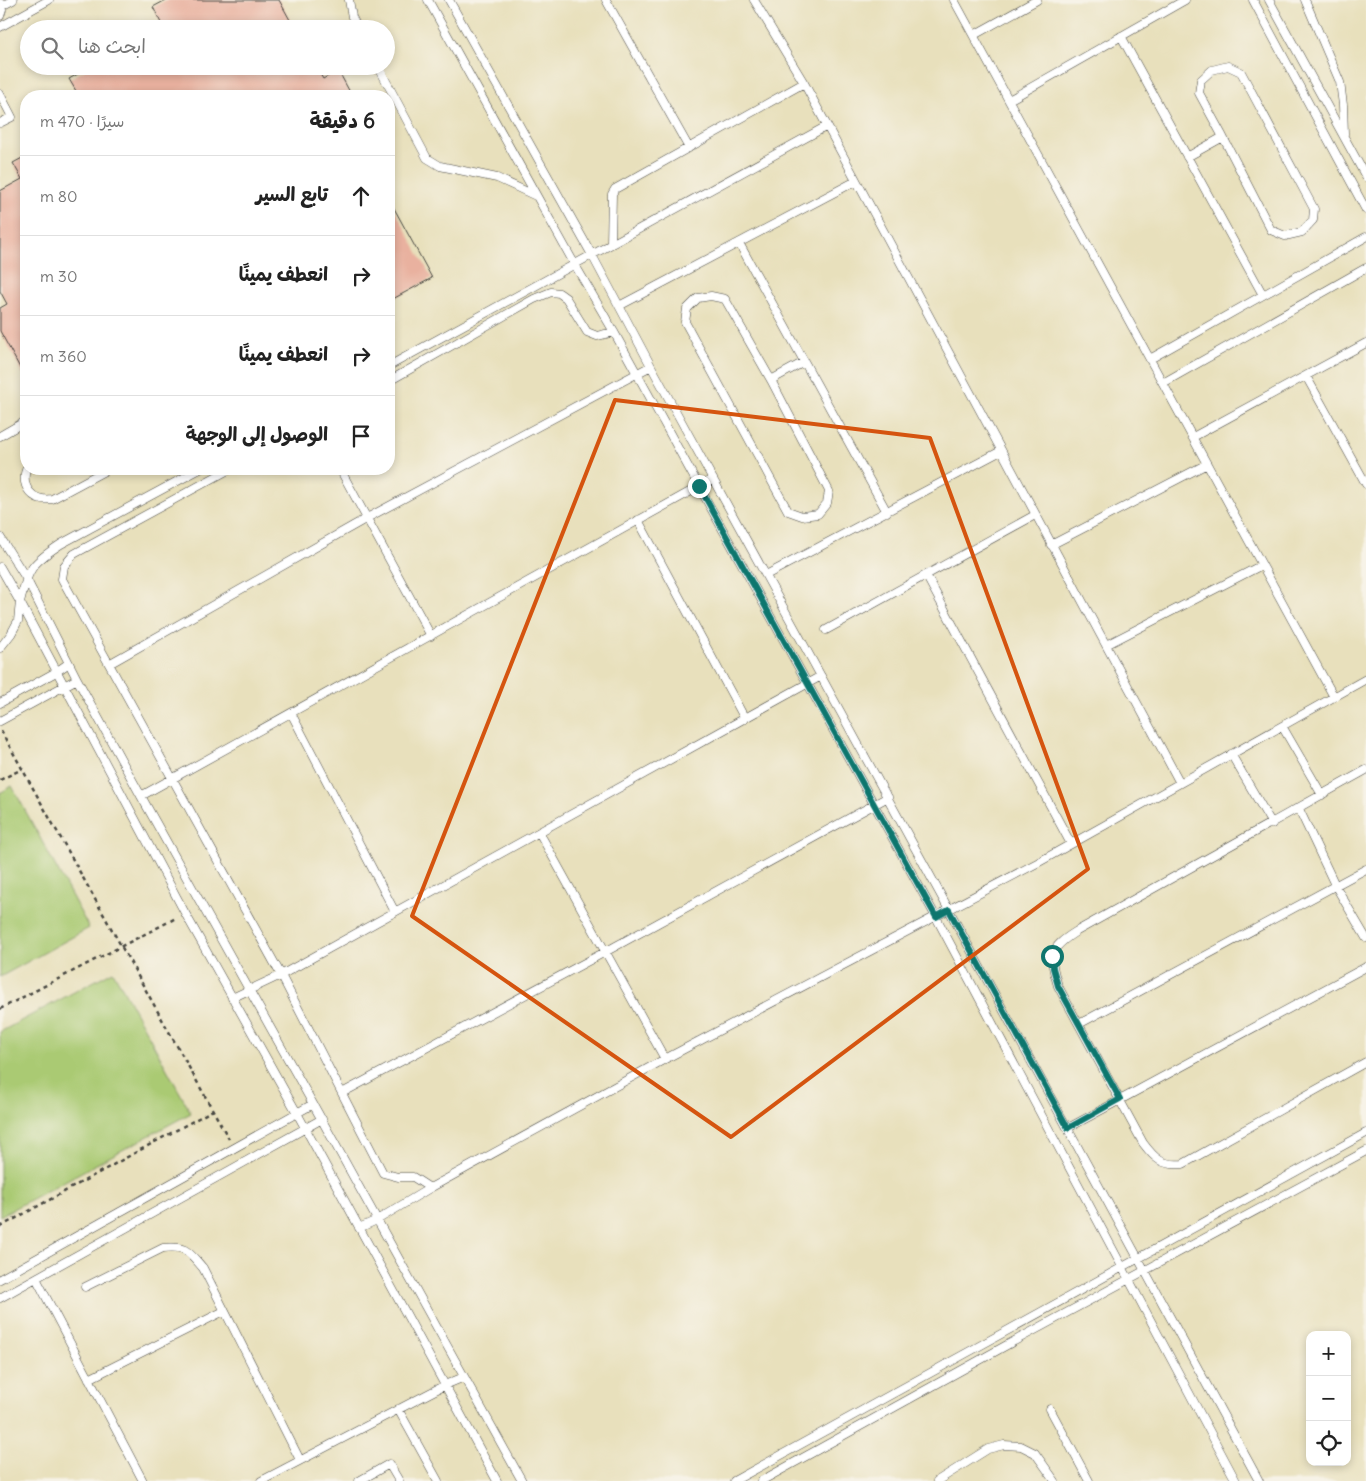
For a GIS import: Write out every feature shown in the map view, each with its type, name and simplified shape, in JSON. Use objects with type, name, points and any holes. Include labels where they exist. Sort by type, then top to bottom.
[{"type":"lane","points":[[0,16],[1,5],[13,0]]},
{"type":"lane","points":[[0,27],[49,0]]},
{"type":"lane","points":[[349,0],[354,20]]},
{"type":"lane","points":[[428,0],[574,264],[614,332],[936,917],[1236,1481]]},
{"type":"lane","points":[[606,0],[689,148]]},
{"type":"lane","points":[[754,0],[804,83],[1180,783]]},
{"type":"lane","points":[[954,0],[1334,697]]},
{"type":"lane","points":[[974,35],[1037,0]]},
{"type":"lane","points":[[1009,100],[1185,0]]},
{"type":"lane","points":[[1253,0],[1366,210]]},
{"type":"lane","points":[[1269,0],[1366,177]]},
{"type":"lane","points":[[1305,0],[1340,82],[1344,136]]},
{"type":"lane","points":[[451,2],[592,255],[1260,1481]]},
{"type":"lane","points":[[1121,36],[1263,295]]},
{"type":"lane","points":[[1228,66],[1241,72],[1314,209],[1313,220],[1302,232],[1284,236],[1271,230],[1223,138],[1199,93],[1201,80],[1212,70],[1228,66]]},
{"type":"lane","points":[[383,75],[391,90]]},
{"type":"lane","points":[[611,244],[612,194],[615,189],[804,83]]},
{"type":"lane","points":[[0,94],[12,117],[0,123]]},
{"type":"lane","points":[[395,98],[427,158],[440,166],[497,178],[537,196]]},
{"type":"lane","points":[[395,363],[827,126]]},
{"type":"lane","points":[[1187,157],[1223,138]]},
{"type":"lane","points":[[619,306],[856,181]]},
{"type":"lane","points":[[1150,358],[1366,236]]},
{"type":"lane","points":[[738,243],[887,512]]},
{"type":"lane","points":[[1163,383],[1366,268]]},
{"type":"lane","points":[[395,378],[534,299],[551,292],[559,293],[566,298],[587,332],[596,336],[614,332]]},
{"type":"lane","points":[[711,296],[725,299],[771,380],[829,491],[827,503],[818,514],[802,516],[788,511],[685,322],[687,309],[698,298],[711,296]]},
{"type":"lane","points":[[1193,437],[1366,343]]},
{"type":"lane","points":[[771,380],[804,362]]},
{"type":"lane","points":[[109,664],[367,518],[651,366]]},
{"type":"lane","points":[[1306,376],[1366,484]]},
{"type":"lane","points":[[0,436],[20,424]]},
{"type":"lane","points":[[766,576],[1001,451]]},
{"type":"lane","points":[[1051,545],[1207,464]]},
{"type":"lane","points":[[24,475],[28,490],[38,499],[44,500],[52,499],[97,475]]},
{"type":"lane","points":[[0,648],[18,621],[20,602],[26,578],[34,564],[61,544],[189,475]]},
{"type":"lane","points":[[219,475],[74,554],[64,566],[62,579],[281,975],[383,1173],[398,1177],[413,1177],[430,1188]]},
{"type":"lane","points":[[343,475],[431,636]]},
{"type":"lane","points":[[140,796],[713,479]]},
{"type":"lane","points":[[826,630],[1035,515]]},
{"type":"lane","points":[[638,520],[745,719]]},
{"type":"lane","points":[[0,537],[26,578],[77,679],[140,796],[522,1481]]},
{"type":"lane","points":[[1106,645],[1262,565]]},
{"type":"lane","points":[[0,567],[185,913],[297,1113],[497,1481]]},
{"type":"lane","points":[[926,575],[1071,844]]},
{"type":"lane","points":[[0,703],[69,663]]},
{"type":"lane","points":[[232,998],[281,975],[821,676]]},
{"type":"lane","points":[[0,721],[77,679]]},
{"type":"lane","points":[[359,1228],[377,1220],[430,1188],[665,1059],[1071,844],[1366,679]]},
{"type":"lane","points":[[291,713],[396,912]]},
{"type":"lane","points":[[1282,726],[1322,795]]},
{"type":"lane","points":[[1231,754],[1272,824]]},
{"type":"lane","points":[[1366,770],[1077,931],[1062,940],[1052,956],[1058,986],[1143,1144],[1155,1158],[1174,1165],[1182,1164],[1366,1062]]},
{"type":"lane","points":[[342,1093],[888,797]]},
{"type":"lane","points":[[1299,808],[1335,885],[1366,938]]},
{"type":"lane","points":[[539,832],[665,1059]]},
{"type":"lane","points":[[1079,1024],[1366,869]]},
{"type":"lane","points":[[1068,1128],[1366,967]]},
{"type":"lane","points":[[0,1279],[313,1104]]},
{"type":"lane","points":[[0,1298],[322,1120]]},
{"type":"lane","points":[[734,1481],[1121,1266],[1366,1133]]},
{"type":"lane","points":[[761,1481],[1128,1279],[1366,1151]]},
{"type":"lane","points":[[85,1287],[163,1248],[184,1248],[203,1268],[300,1460]]},
{"type":"lane","points":[[36,1278],[144,1481]]},
{"type":"lane","points":[[89,1379],[224,1311]]},
{"type":"lane","points":[[261,1481],[275,1478],[300,1460],[464,1377]]},
{"type":"lane","points":[[398,1409],[438,1481]]},
{"type":"lane","points":[[1050,1409],[1089,1481]]},
{"type":"lane","points":[[937,1481],[988,1449],[1004,1445],[1021,1446],[1035,1453],[1055,1481]]},
{"type":"lane","points":[[359,1481],[389,1464],[399,1481]]},
{"type":"path","points":[[0,730],[234,1148]]},
{"type":"path","points":[[0,780],[22,769]]},
{"type":"path","points":[[0,1009],[185,913]]},
{"type":"path","points":[[0,1228],[213,1110]]},
{"type":"highlighted area","points":[[615,400],[930,438],[1088,869],[731,1137],[412,916]]},
{"type":"green space","points":[[12,786],[89,928],[0,977],[0,793]]},
{"type":"green space","points":[[113,971],[191,1113],[0,1216],[0,1032]]},
{"type":"building","points":[[166,0],[279,0],[290,20],[160,20],[153,7]]},
{"type":"building","points":[[76,75],[321,75],[323,79],[330,75],[341,75],[349,90],[75,90],[69,79]]},
{"type":"building","points":[[20,159],[20,175],[13,163]]},
{"type":"building","points":[[20,180],[20,368],[0,331],[0,308],[7,304],[0,291],[0,191]]},
{"type":"building","points":[[395,210],[432,278],[395,298]]},
{"type":"route","points":[[699,486],[936,917],[949,910],[1068,1128],[1120,1099],[1058,986],[1052,956]]}]
